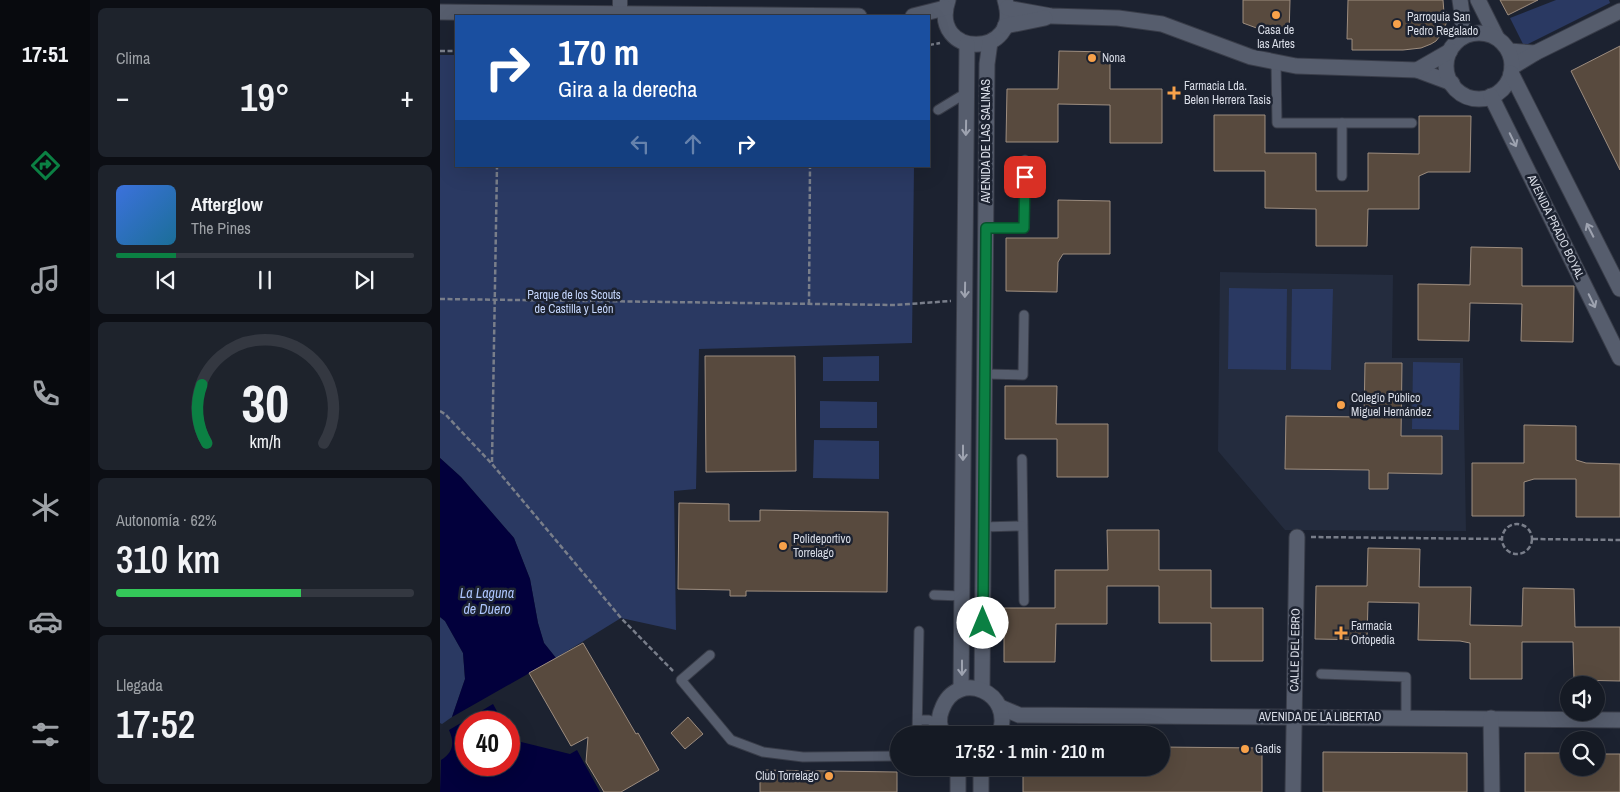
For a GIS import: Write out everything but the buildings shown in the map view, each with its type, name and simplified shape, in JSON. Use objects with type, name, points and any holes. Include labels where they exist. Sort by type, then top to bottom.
[{"type":"street","points":[[1460,0],[1463,20],[1461,38]]},
{"type":"street","points":[[1478,0],[1497,38],[1508,51],[1512,70],[1620,290]]},
{"type":"street","points":[[917,15],[947,4],[947,26],[952,34],[967,44],[982,45],[997,38],[1005,26],[1008,16],[1006,4],[1051,16],[1118,18],[1162,24],[1251,57],[1296,66],[1417,70],[1452,83]]},
{"type":"street","points":[[440,12],[620,8],[725,14],[792,15]]},
{"type":"street","points":[[1497,38],[1488,34],[1469,34],[1461,38],[1450,51],[1447,73],[1452,83],[1464,94],[1472,98],[1491,96],[1504,87],[1512,70],[1535,53],[1620,11]]},
{"type":"street","points":[[1005,26],[1051,16]]},
{"type":"street","points":[[930,22],[947,26]]},
{"type":"street","name":"AVENIDA DE LAS SALINAS","points":[[982,689],[987,64],[990,42]]},
{"type":"street","name":"AVENIDA DE LAS SALINAS","points":[[961,688],[967,44]]},
{"type":"street","points":[[1417,70],[1450,51]]},
{"type":"street","points":[[1508,51],[1535,53]]},
{"type":"street","name":"AVENIDA PRADO BOYAL","points":[[1491,96],[1620,358]]},
{"type":"street","name":"CALLE DEL EBRO","points":[[1293,792],[1297,537]]},
{"type":"street","points":[[938,723],[943,704],[948,697],[961,688],[982,689]]},
{"type":"street","name":"AVENIDA DE LA LIBERTAD","points":[[982,689],[995,698],[1000,706],[1019,715],[1620,720]]},
{"type":"street","points":[[1000,706],[1001,726]]},
{"type":"street","points":[[1007,726],[1019,715]]},
{"type":"street","points":[[1491,718],[1492,792]]},
{"type":"street","points":[[958,776],[958,792]]},
{"type":"street","points":[[981,776],[982,792]]},
{"type":"lane","points":[[1276,62],[1277,122],[1412,123]]},
{"type":"lane","points":[[938,110],[966,93]]},
{"type":"lane","points":[[1342,122],[1342,176]]},
{"type":"lane","points":[[986,228],[1024,228],[1025,160]]},
{"type":"lane","points":[[984,374],[1023,375],[1024,315]]},
{"type":"lane","points":[[1022,459],[1024,601]]},
{"type":"lane","points":[[983,527],[1022,526]]},
{"type":"lane","points":[[934,594],[962,596]]},
{"type":"lane","points":[[918,726],[919,631]]},
{"type":"lane","points":[[710,655],[681,680],[731,740],[763,752],[803,757],[890,756]]},
{"type":"lane","points":[[1321,674],[1406,676],[1406,718]]},
{"type":"lane","points":[[918,720],[938,723]]},
{"type":"path","points":[[440,51],[455,51]]},
{"type":"path","points":[[492,464],[497,167]]},
{"type":"path","points":[[809,304],[810,167]]},
{"type":"path","points":[[440,299],[809,304],[895,304],[965,300]]},
{"type":"path","points":[[440,411],[452,421],[492,464],[621,618],[681,680]]},
{"type":"path","points":[[1514,524],[1525,525],[1533,539],[1532,544],[1526,551],[1517,554],[1508,551],[1502,544],[1505,529],[1514,524]]},
{"type":"path","points":[[1297,537],[1502,539]]},
{"type":"path","points":[[1533,539],[1620,540]]},
{"type":"shaded area","name":"Colegio Público Miguel Hernández","points":[[1220,272],[1393,275],[1392,358],[1463,358],[1466,531],[1285,530],[1218,451]]},
{"type":"green space","points":[[1556,0],[1609,0],[1610,3],[1524,46],[1510,18]]},
{"type":"green space","name":"Parque de los Scouts de Castilla y León","points":[[440,55],[455,55],[455,167],[914,167],[912,343],[699,349],[696,489],[674,491],[676,630],[621,618],[556,658],[544,643],[538,623],[530,579],[514,538],[461,477],[440,458]]},
{"type":"green space","points":[[1229,288],[1287,289],[1286,370],[1228,369]]},
{"type":"green space","points":[[1292,289],[1333,289],[1331,370],[1291,369]]},
{"type":"green space","points":[[879,356],[879,381],[823,381],[823,357]]},
{"type":"green space","points":[[1413,362],[1460,363],[1459,430],[1412,429]]},
{"type":"green space","points":[[820,401],[877,402],[877,428],[820,428]]},
{"type":"green space","points":[[814,440],[879,441],[879,479],[813,478]]},
{"type":"green space","points":[[440,617],[445,621],[463,653],[465,679],[452,717],[442,724],[440,723]]},
{"type":"water","name":"La Laguna de Duero","points":[[440,458],[461,477],[514,538],[530,579],[538,623],[544,643],[556,658],[463,711],[455,711],[455,715],[452,717],[465,679],[463,653],[445,621],[440,617]]},
{"type":"water","points":[[493,704],[497,711],[481,711]]},
{"type":"water","points":[[455,726],[455,776],[520,776],[520,742],[570,754],[577,750],[600,792],[440,792],[441,760],[452,747],[449,730]]},
{"type":"place","name":"Casa de las Artes","points":[[1276,15]]},
{"type":"place","name":"Parroquia San Pedro Regalado","points":[[1397,24]]},
{"type":"place","name":"Nona","points":[[1092,58]]},
{"type":"place","name":"Farmacia Lda. Belen Herrera Tasis","points":[[1174,93]]},
{"type":"place","name":"Colegio Público Miguel Hernández","points":[[1341,405]]},
{"type":"place","name":"Polideportivo Torrelago","points":[[783,546]]},
{"type":"place","name":"Farmacia Ortopedia","points":[[1341,633]]},
{"type":"place","name":"Gadis","points":[[1245,749]]},
{"type":"place","name":"Club Torrelago","points":[[829,776]]},
{"type":"route","points":[[983,623],[986,228],[1024,228],[1025,177]]}]
